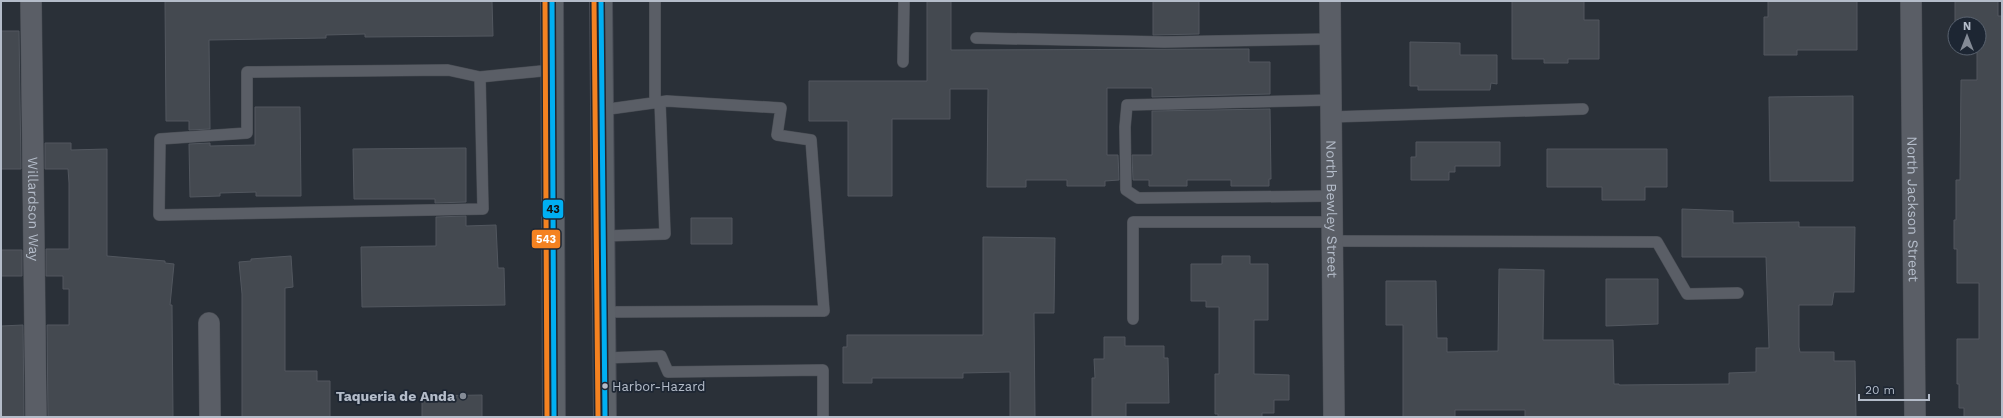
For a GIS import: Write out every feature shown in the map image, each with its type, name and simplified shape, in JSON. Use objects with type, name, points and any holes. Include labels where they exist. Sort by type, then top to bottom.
[{"type":"main road","points":[[552,1],[554,417]]},
{"type":"main road","points":[[601,1],[605,417]]},
{"type":"street","name":"Willardson Way","points":[[31,1],[36,417]]},
{"type":"street","name":"North Bewley Street","points":[[1330,1],[1334,417]]},
{"type":"street","name":"North Jackson Street","points":[[1911,1],[1915,417]]},
{"type":"street","points":[[208,323],[210,417]]},
{"type":"lane","points":[[604,236],[665,234],[658,102],[655,1]]},
{"type":"lane","points":[[903,62],[904,1]]},
{"type":"lane","points":[[976,38],[1164,42],[1330,39]]},
{"type":"lane","points":[[480,77],[483,209],[159,215],[160,139],[247,133],[247,72],[448,70],[480,77],[552,70]]},
{"type":"lane","points":[[602,110],[658,102],[781,108],[777,135],[811,140],[824,311],[604,312]]},
{"type":"lane","points":[[1332,196],[1138,198],[1126,190],[1125,127],[1127,105],[1331,109],[1583,109]]},
{"type":"lane","points":[[1133,319],[1133,222],[1332,231],[1657,242],[1687,294],[1738,293]]},
{"type":"lane","points":[[605,358],[660,356],[668,372],[823,370],[823,417]]},
{"type":"building","points":[[165,1],[492,1],[493,36],[365,37],[365,34],[326,35],[326,38],[209,40],[210,129],[189,130],[189,121],[166,121]]},
{"type":"building","points":[[927,1],[951,1],[951,50],[1249,49],[1249,62],[1270,62],[1270,94],[1152,97],[1152,88],[1107,88],[1107,155],[1118,155],[1119,180],[1105,181],[1105,186],[1067,186],[1067,180],[1026,180],[1026,187],[987,187],[988,89],[950,89],[950,119],[892,119],[892,196],[848,196],[848,121],[809,121],[809,81],[927,81]]},
{"type":"building","points":[[1153,1],[1199,1],[1199,34],[1153,35]]},
{"type":"building","points":[[1512,1],[1584,1],[1584,20],[1599,20],[1599,59],[1568,59],[1568,63],[1544,63],[1544,59],[1512,59]]},
{"type":"building","points":[[1768,1],[1857,1],[1857,50],[1797,50],[1797,55],[1764,55],[1764,17],[1768,17]]},
{"type":"building","points":[[1955,1],[1998,1],[1998,16],[2002,16],[2002,417],[1964,417],[1964,408],[1959,408],[1959,384],[1957,384],[1957,339],[1979,339],[1979,283],[1957,283],[1957,249],[1954,249],[1956,180],[1960,180],[1961,80],[1977,80],[1977,56],[1987,56],[1987,16],[1955,16]]},
{"type":"building","points":[[1,31],[19,31],[21,169],[1,169]]},
{"type":"building","points":[[1410,42],[1460,43],[1460,55],[1497,55],[1497,84],[1491,83],[1490,90],[1418,90],[1418,86],[1410,86]]},
{"type":"building","points":[[1853,96],[1853,181],[1770,181],[1769,97]]},
{"type":"building","points":[[255,107],[300,107],[301,196],[256,196],[256,192],[220,193],[220,196],[190,197],[189,144],[210,143],[210,146],[255,145]]},
{"type":"building","points":[[1270,109],[1271,179],[1269,179],[1269,186],[1231,186],[1231,180],[1187,180],[1187,186],[1149,186],[1149,180],[1133,180],[1132,155],[1152,155],[1152,111]]},
{"type":"building","points":[[1416,142],[1500,142],[1500,166],[1455,166],[1455,172],[1449,172],[1449,180],[1411,180],[1411,157],[1416,157]]},
{"type":"building","points":[[45,143],[71,143],[71,150],[107,149],[107,256],[165,261],[165,263],[174,264],[170,305],[172,305],[173,417],[48,417],[47,325],[69,325],[69,289],[63,289],[63,276],[46,276],[46,249],[69,249],[69,183],[68,169],[45,169]]},
{"type":"building","points":[[466,148],[466,202],[435,203],[435,199],[354,199],[353,149]]},
{"type":"building","points":[[1547,149],[1667,149],[1667,187],[1645,187],[1645,200],[1602,200],[1602,187],[1547,187]]},
{"type":"building","points":[[1682,209],[1733,211],[1733,223],[1799,222],[1799,227],[1855,227],[1854,292],[1834,292],[1832,305],[1799,305],[1799,347],[1800,352],[1834,352],[1834,361],[1855,361],[1856,417],[1525,417],[1525,410],[1455,410],[1455,417],[1403,417],[1403,325],[1386,325],[1386,281],[1436,281],[1437,338],[1447,338],[1447,352],[1498,351],[1499,269],[1544,270],[1543,340],[1613,340],[1614,384],[1729,384],[1729,373],[1756,372],[1756,348],[1769,348],[1766,257],[1682,257]]},
{"type":"building","points":[[466,216],[466,226],[496,225],[498,268],[504,268],[505,305],[362,307],[361,247],[436,246],[436,217]]},
{"type":"building","points":[[691,218],[732,218],[732,244],[691,244]]},
{"type":"building","points":[[983,237],[1055,238],[1054,313],[1034,313],[1035,417],[1010,417],[1010,372],[963,373],[963,378],[872,378],[872,383],[843,383],[843,347],[847,347],[847,335],[983,335]]},
{"type":"building","points":[[1,250],[22,250],[22,276],[1,276]]},
{"type":"building","points":[[291,256],[293,287],[285,288],[285,371],[317,371],[317,381],[330,381],[330,417],[242,417],[242,294],[239,262],[251,261],[251,259]]},
{"type":"building","points":[[1222,256],[1250,256],[1250,264],[1268,264],[1268,320],[1254,320],[1254,374],[1289,375],[1289,400],[1274,400],[1274,413],[1262,413],[1262,417],[1218,417],[1218,414],[1215,414],[1215,374],[1219,374],[1219,307],[1206,307],[1206,301],[1191,301],[1191,264],[1222,264]]},
{"type":"building","points":[[1606,279],[1658,279],[1658,324],[1606,326]]},
{"type":"building","points":[[23,325],[24,417],[1,417],[1,326]]},
{"type":"building","points":[[1104,337],[1125,337],[1125,346],[1164,346],[1164,358],[1168,358],[1169,403],[1126,403],[1126,417],[1092,417],[1092,378],[1095,378],[1094,359],[1104,359]]},
{"type":"building","points":[[482,395],[482,417],[422,417],[422,396]]},
{"type":"transit line","name":"543","points":[[545,1],[547,417]]},
{"type":"transit line","name":"43","points":[[552,1],[554,417]]},
{"type":"transit line","name":"543","points":[[594,1],[598,417]]},
{"type":"transit line","name":"43","points":[[601,1],[605,417]]},
{"type":"place","name":"Harbor-Hazard","points":[[605,386]]},
{"type":"place","name":"Taqueria de Anda","points":[[463,396]]}]
